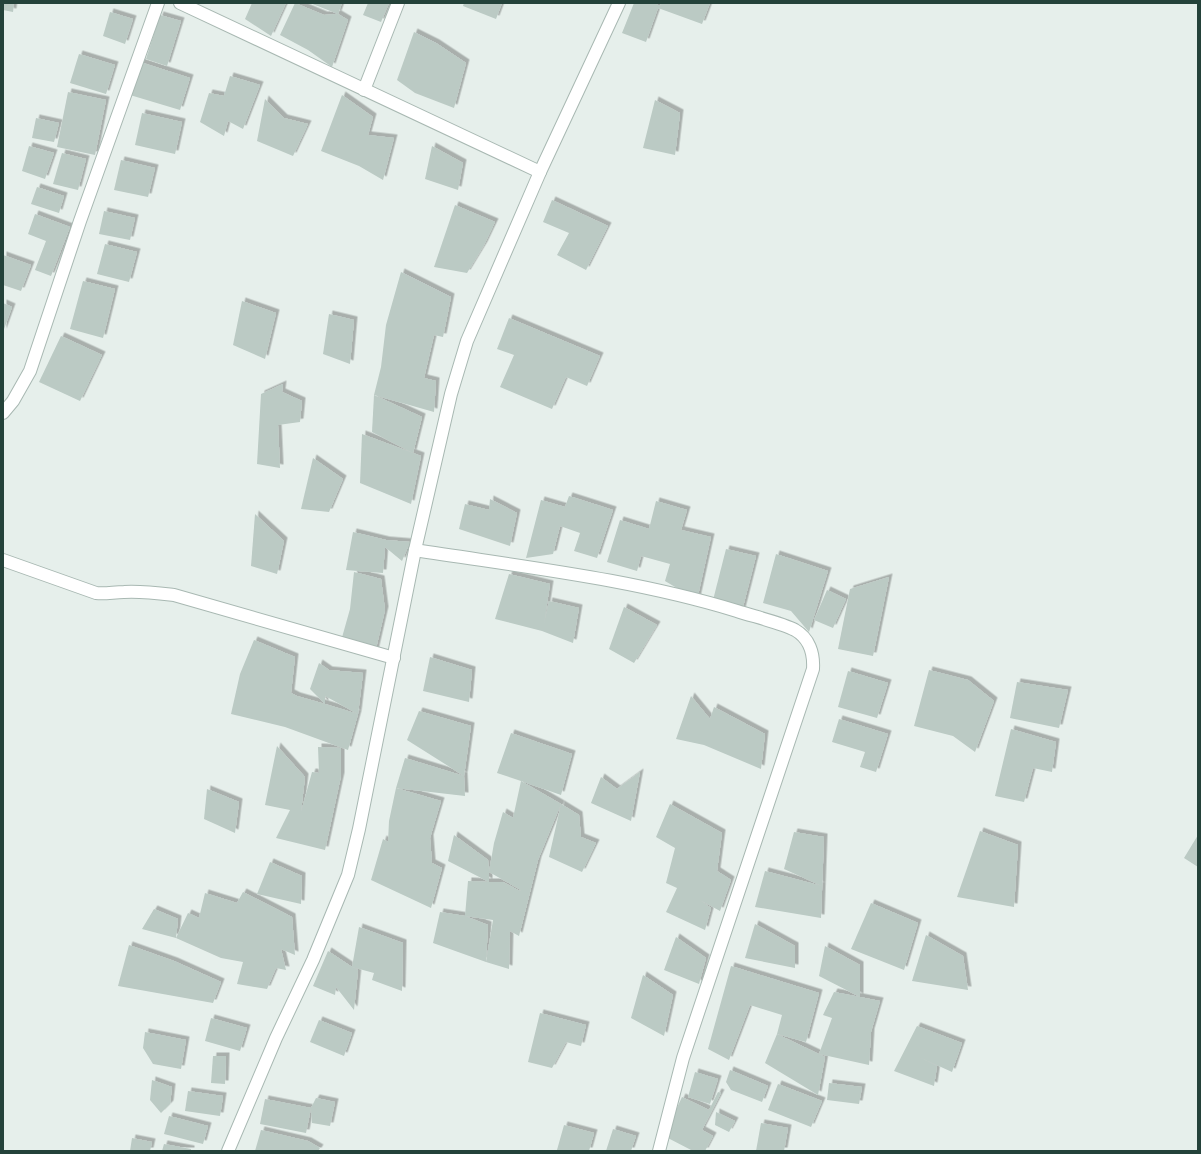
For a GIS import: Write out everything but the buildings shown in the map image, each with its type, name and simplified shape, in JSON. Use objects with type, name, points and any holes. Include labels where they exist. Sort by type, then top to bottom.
[{"type":"street","points":[[3,413],[13,401],[30,371],[80,221],[158,3]]},
{"type":"street","points":[[180,3],[540,172]]},
{"type":"street","points":[[364,90],[398,3]]},
{"type":"street","points":[[228,1151],[276,1038],[319,946],[348,875],[360,829],[415,550],[450,394],[468,341],[540,172],[619,3]]},
{"type":"street","points":[[415,550],[623,582],[712,604],[795,630],[809,644],[814,656],[813,668],[683,1058],[659,1151]]},
{"type":"street","points":[[3,560],[96,593],[107,594],[121,592],[146,592],[174,595],[394,658]]}]
